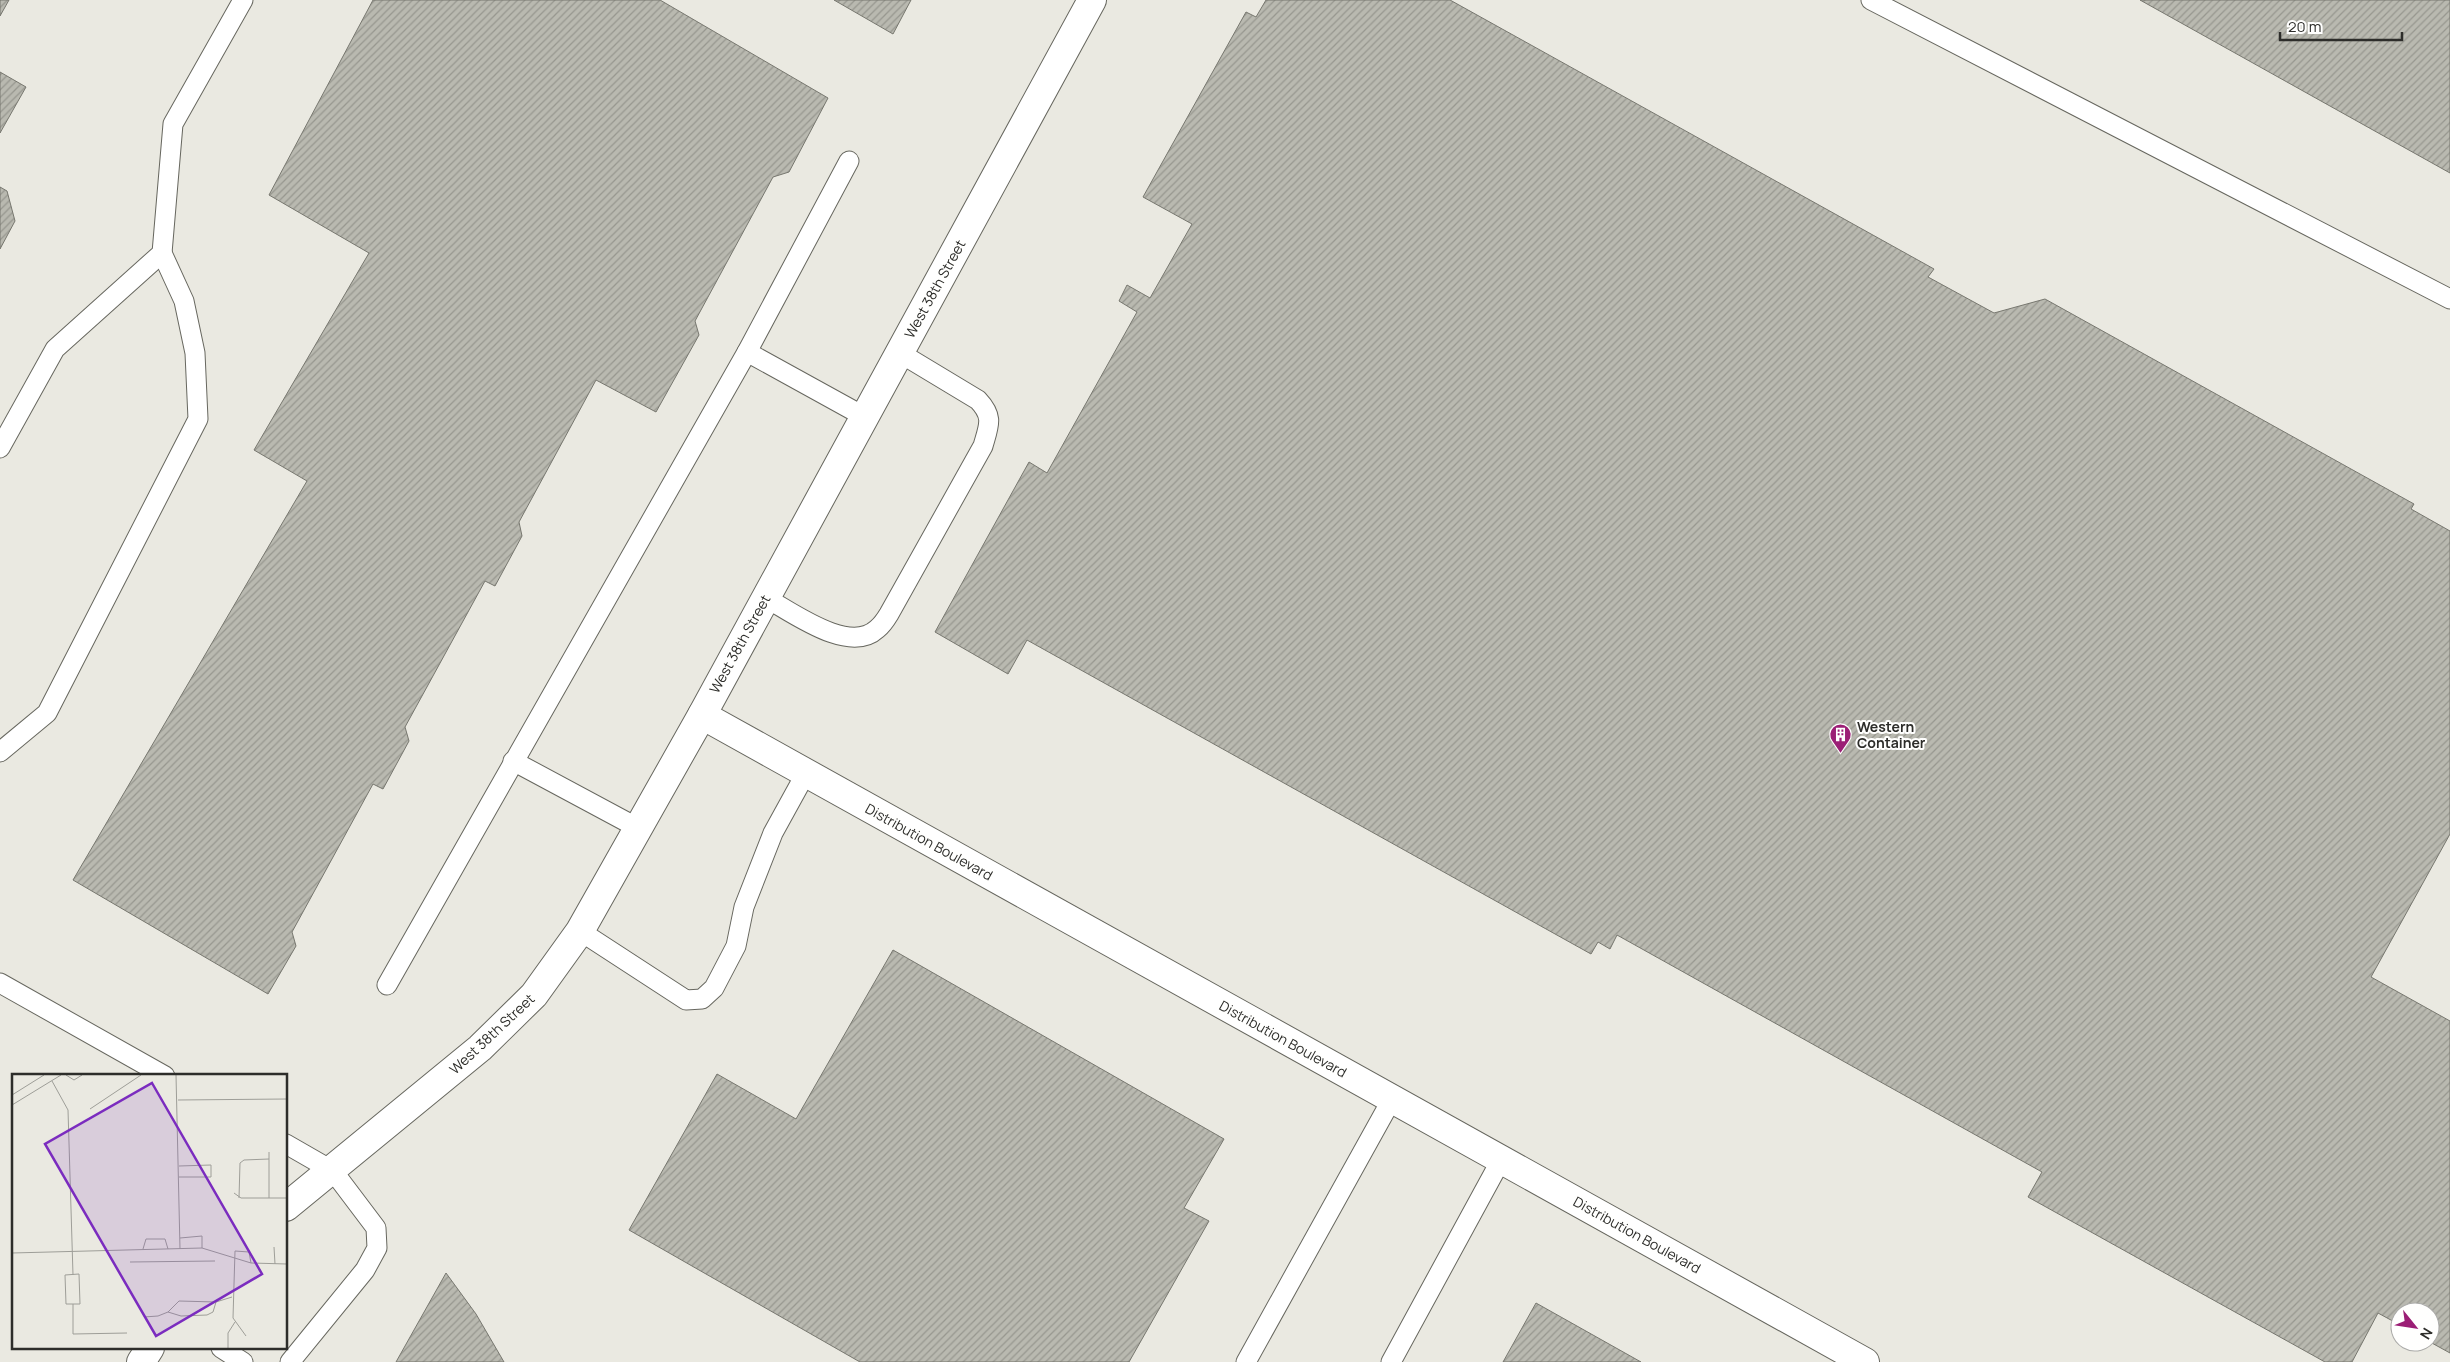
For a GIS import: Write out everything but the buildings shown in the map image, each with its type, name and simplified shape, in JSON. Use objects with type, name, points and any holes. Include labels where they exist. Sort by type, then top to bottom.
[{"type":"street","name":"West 38th Street","points":[[288,1205],[333,1171],[480,1048],[528,1002],[580,930],[702,715],[1092,0]]},
{"type":"street","name":"Distribution Boulevard","points":[[702,715],[1865,1362]]},
{"type":"street","points":[[141,1362],[149,1350]]},
{"type":"lane","points":[[0,752],[47,712],[198,419],[194,353],[184,301],[162,253],[173,124],[243,0]]},
{"type":"lane","points":[[1871,0],[2450,299]]},
{"type":"lane","points":[[387,985],[747,352],[849,161]]},
{"type":"lane","points":[[0,448],[55,349],[162,253]]},
{"type":"lane","points":[[747,352],[865,417]]},
{"type":"lane","points":[[766,598],[834,635],[853,638],[876,631],[889,614],[978,454],[990,423],[987,410],[978,400],[900,353]]},
{"type":"lane","points":[[513,761],[638,828]]},
{"type":"lane","points":[[580,930],[686,1000],[702,999],[714,988],[736,946],[744,907],[773,833],[806,773]]},
{"type":"lane","points":[[0,983],[161,1074]]},
{"type":"lane","points":[[1246,1362],[1392,1100]]},
{"type":"lane","points":[[288,1145],[333,1171],[376,1228],[377,1248],[365,1270],[290,1362]]},
{"type":"lane","points":[[1391,1362],[1501,1160]]},
{"type":"lane","points":[[224,1350],[243,1362]]},
{"type":"place","name":"Western Container","points":[[1841,754]]}]
